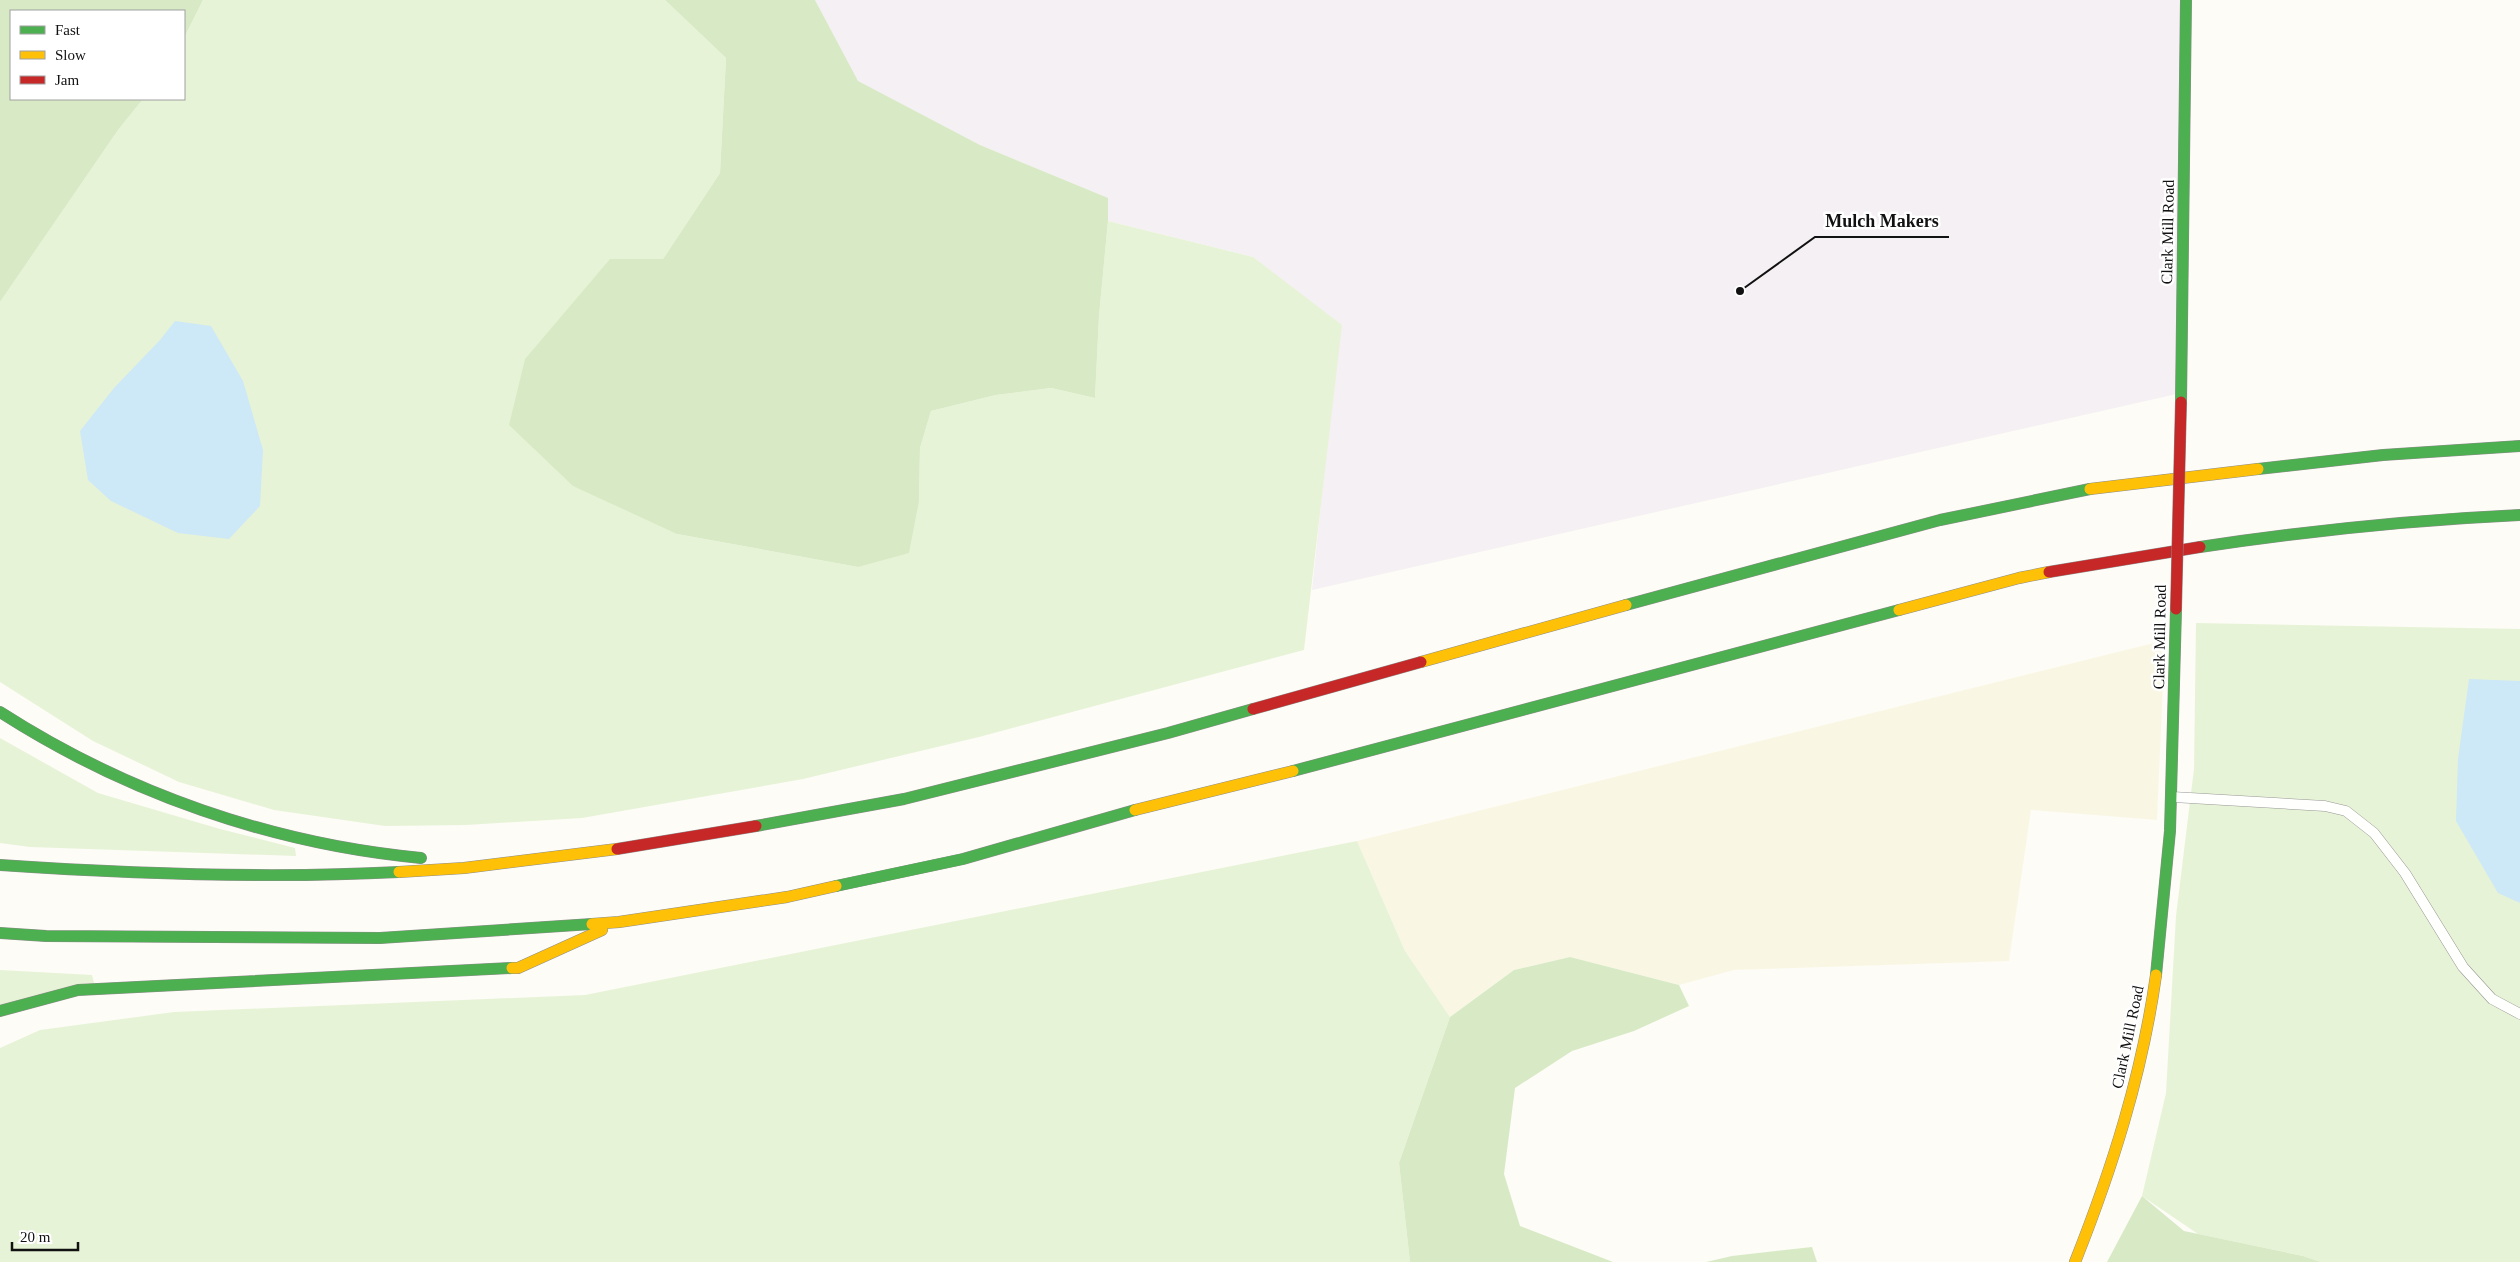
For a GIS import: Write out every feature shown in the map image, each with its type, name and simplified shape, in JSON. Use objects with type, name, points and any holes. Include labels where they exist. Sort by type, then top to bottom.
[{"type":"main road","name":"Clark Mill Road","points":[[2075,1262],[2102,1193],[2130,1103],[2143,1049],[2164,913],[2172,797],[2181,402],[2186,0]]},
{"type":"main road","points":[[0,865],[124,873],[334,875],[504,864],[654,844],[904,799],[1168,733],[1733,575],[1921,525],[2107,485],[2364,456],[2520,446]]},
{"type":"main road","points":[[0,933],[46,936],[380,938],[618,922],[787,897],[963,859],[1124,812],[1290,772],[2019,578],[2156,553],[2288,534],[2419,520],[2520,515]]},
{"type":"main road","points":[[0,712],[60,750],[126,784],[242,824],[330,844],[414,858],[504,864]]},
{"type":"main road","points":[[0,1011],[78,990],[518,968],[618,922]]},
{"type":"lane","points":[[2172,797],[2326,806],[2346,811],[2374,833],[2405,873],[2463,967],[2492,999],[2520,1014]]},
{"type":"shaded area","points":[[815,0],[2186,0],[2181,393],[1312,590],[1325,465],[1253,257],[1108,221],[1107,198],[980,145],[857,81]]},
{"type":"shaded area","points":[[2158,642],[2164,660],[2157,820],[2031,810],[2009,961],[1734,970],[1679,985],[1570,957],[1514,970],[1450,1017],[1405,951],[1357,841]]},
{"type":"green space","points":[[0,0],[203,0],[185,36],[185,10],[10,10],[10,100],[142,100],[118,130],[0,302]]},
{"type":"green space","points":[[203,0],[665,0],[726,58],[720,173],[663,259],[610,259],[677,534],[858,567],[919,501],[920,448],[931,411],[996,395],[1051,388],[1095,398],[1099,316],[1108,221],[1253,257],[1342,325],[1304,650],[979,737],[803,779],[582,818],[466,825],[385,826],[274,810],[179,782],[93,741],[0,682],[0,302],[118,130],[142,100],[185,100],[185,36]]},
{"type":"green space","points":[[665,0],[815,0],[858,81],[980,145],[1108,198],[1095,398],[1051,388],[996,395],[931,411],[920,448],[919,501],[909,553],[858,567],[677,534],[573,486],[509,425],[525,359],[610,259],[663,259],[720,173],[726,58]]},
{"type":"green space","points":[[2196,623],[2520,629],[2520,1262],[2321,1262],[2303,1256],[2198,1234],[2142,1196],[2166,1093],[2176,916],[2194,769]]},
{"type":"green space","points":[[0,738],[98,793],[220,829],[295,848],[296,856],[30,847],[0,843]]},
{"type":"green space","points":[[1357,841],[1405,951],[1450,1017],[1399,1163],[1410,1262],[0,1262],[0,1048],[40,1030],[174,1012],[585,995]]},
{"type":"green space","points":[[1570,957],[1679,985],[1689,1006],[1634,1031],[1572,1051],[1515,1088],[1504,1174],[1520,1226],[1613,1262],[1410,1262],[1399,1163],[1450,1017],[1514,970]]},
{"type":"green space","points":[[0,970],[92,975],[94,983],[0,1005]]},
{"type":"green space","points":[[2142,1196],[2184,1231],[2303,1256],[2321,1262],[2107,1262]]},
{"type":"green space","points":[[1812,1247],[1817,1262],[1706,1262],[1732,1256]]},
{"type":"water","points":[[175,321],[211,326],[243,381],[263,450],[260,506],[229,539],[178,533],[111,501],[88,480],[80,431],[114,388],[160,340]]},
{"type":"water","points":[[2469,679],[2520,681],[2520,903],[2498,893],[2456,821],[2458,759]]},
{"type":"traffic: fast","points":[[2181,402],[2186,0]]},
{"type":"traffic: fast","points":[[2258,469],[2383,455],[2520,446]]},
{"type":"traffic: fast","points":[[1626,605],[1940,520],[2090,489]]},
{"type":"traffic: fast","points":[[2200,547],[2359,527],[2520,515]]},
{"type":"traffic: fast","points":[[2156,975],[2170,831],[2176,609]]},
{"type":"traffic: fast","points":[[1293,771],[1899,610]]},
{"type":"traffic: fast","points":[[756,826],[904,799],[1168,733],[1253,709]]},
{"type":"traffic: fast","points":[[0,712],[48,741],[98,767],[149,790],[202,810],[310,841],[365,851],[421,858]]},
{"type":"traffic: fast","points":[[836,886],[963,859],[1135,810]]},
{"type":"traffic: fast","points":[[0,865],[200,875],[399,872]]},
{"type":"traffic: fast","points":[[0,933],[46,936],[380,938],[592,924]]},
{"type":"traffic: fast","points":[[0,1011],[78,990],[512,968]]},
{"type":"traffic: slow","points":[[2090,489],[2258,469]]},
{"type":"traffic: slow","points":[[1899,610],[2019,578],[2049,572]]},
{"type":"traffic: slow","points":[[1421,662],[1626,605]]},
{"type":"traffic: slow","points":[[1135,810],[1293,771]]},
{"type":"traffic: slow","points":[[399,872],[464,868],[617,849]]},
{"type":"traffic: slow","points":[[592,924],[619,922],[787,897],[836,886]]},
{"type":"traffic: slow","points":[[512,968],[518,968],[602,930]]},
{"type":"traffic: slow","points":[[2075,1262],[2089,1227],[2124,1121],[2143,1049],[2156,975]]},
{"type":"traffic: jam","points":[[2176,609],[2181,402]]},
{"type":"traffic: jam","points":[[2049,572],[2200,547]]},
{"type":"traffic: jam","points":[[1253,709],[1421,662]]},
{"type":"traffic: jam","points":[[617,849],[756,826]]},
{"type":"place","name":"Mulch Makers","points":[[1740,291]]}]
